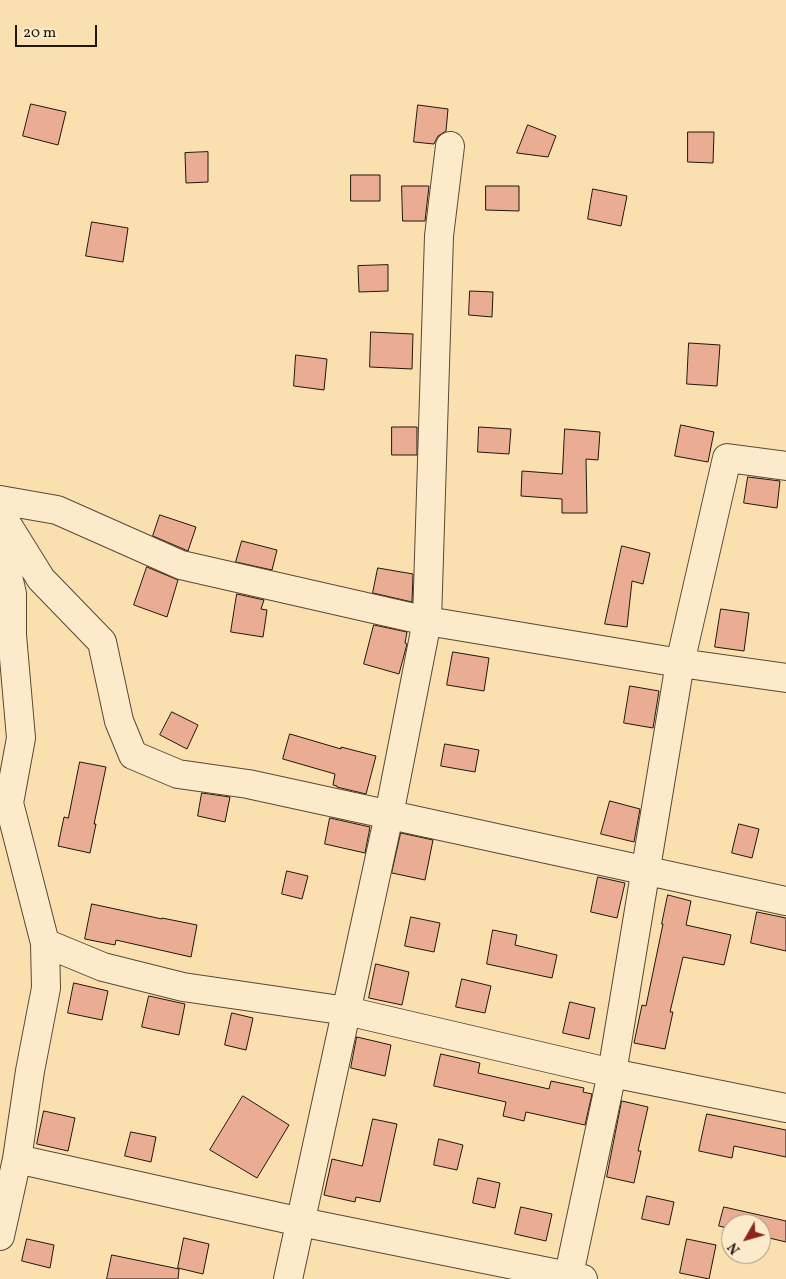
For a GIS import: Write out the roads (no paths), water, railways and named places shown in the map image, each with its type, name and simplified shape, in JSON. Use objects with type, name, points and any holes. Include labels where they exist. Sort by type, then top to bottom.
[{"type":"street","points":[[288,1279],[389,815],[427,621],[439,236],[450,146]]},
{"type":"street","points":[[17,1159],[301,1222],[573,1278],[612,1073],[680,663],[727,458],[786,466]]},
{"type":"street","points":[[0,500],[58,510],[181,564],[427,621],[680,663],[786,678]]},
{"type":"street","points":[[0,513],[40,579],[102,642],[119,721],[133,755],[178,774],[248,784],[786,901]]},
{"type":"street","points":[[0,540],[12,594],[12,634],[21,738],[9,803],[45,943],[46,988],[30,1071],[17,1159],[0,1236]]},
{"type":"street","points":[[45,943],[103,967],[183,987],[347,1011],[612,1073],[786,1108]]}]
